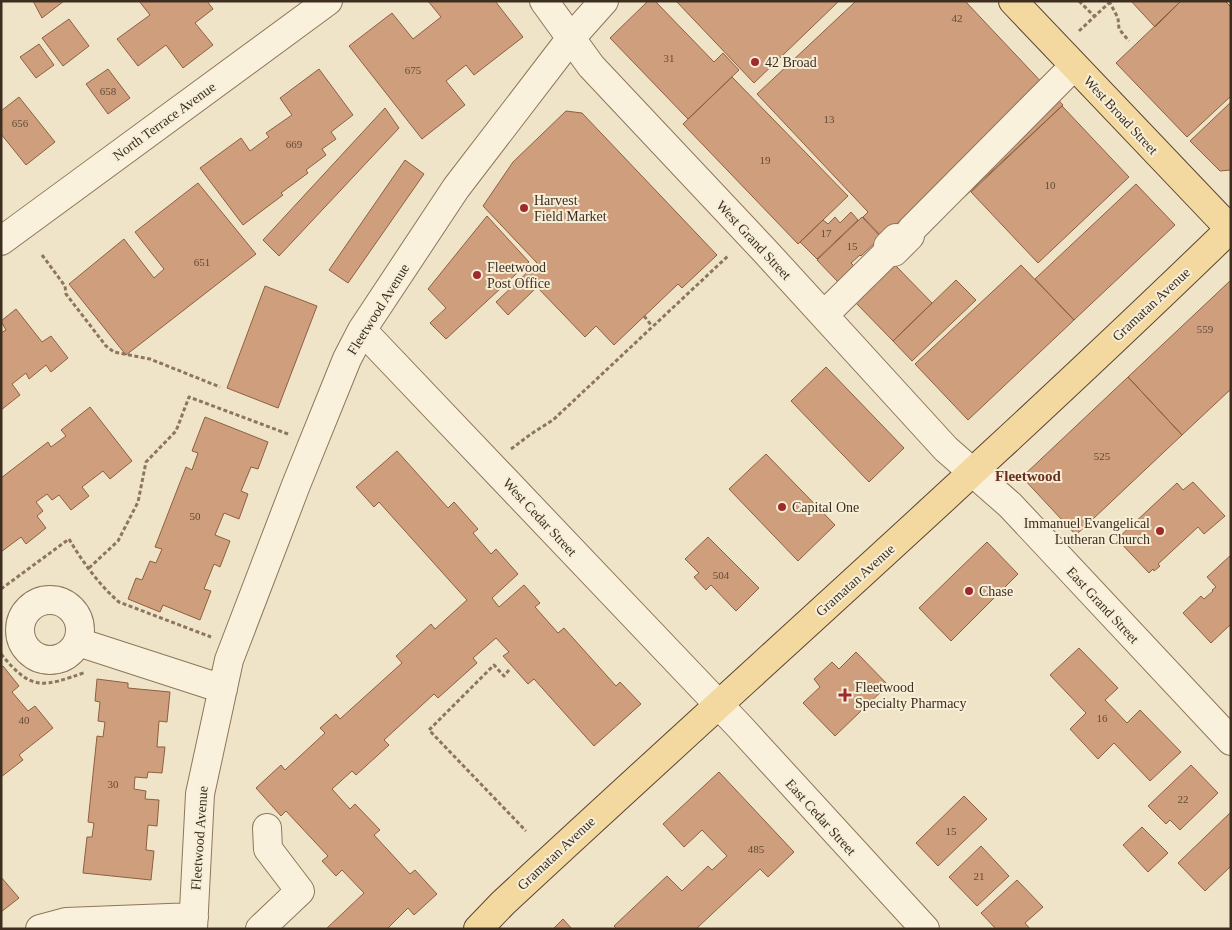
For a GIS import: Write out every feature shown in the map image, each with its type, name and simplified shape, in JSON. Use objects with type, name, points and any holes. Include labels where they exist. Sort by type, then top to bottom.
[{"type":"main road","name":"West Broad Street","points":[[1013,1],[1231,229]]},
{"type":"main road","name":"Gramatan Avenue","points":[[478,929],[503,903],[878,560],[1231,229]]},
{"type":"street","name":"North Terrace Avenue","points":[[1,241],[328,1]]},
{"type":"street","name":"West Grand Street","points":[[544,1],[591,66],[824,315],[946,449],[972,472]]},
{"type":"street","name":"Fleetwood Avenue","points":[[194,923],[200,794],[229,660],[347,359],[362,330],[456,188],[571,38],[604,1]]},
{"type":"street","points":[[824,315],[888,252],[888,246],[904,230],[911,230],[1074,66]]},
{"type":"street","name":"West Cedar Street","points":[[362,330],[718,705]]},
{"type":"street","name":"East Grand Street","points":[[972,472],[1010,505],[1231,740]]},
{"type":"street","points":[[78,642],[223,689]]},
{"type":"street","name":"East Cedar Street","points":[[718,705],[925,929]]},
{"type":"street","points":[[260,929],[300,891],[268,849],[267,828]]},
{"type":"street","points":[[40,929],[66,922],[194,923]]},
{"type":"path","points":[[1079,1],[1095,17]]},
{"type":"path","points":[[1079,32],[1110,2],[1118,18],[1119,29],[1129,41]]},
{"type":"path","points":[[42,255],[65,286],[66,294],[106,346],[114,352],[126,356],[150,359],[220,387]]},
{"type":"path","points":[[509,451],[553,420],[729,255]]},
{"type":"path","points":[[644,316],[652,326]]},
{"type":"path","points":[[89,568],[118,541],[138,502],[146,462],[176,431],[189,397],[293,436]]},
{"type":"path","points":[[1,589],[69,538],[79,556],[119,602],[214,638]]},
{"type":"path","points":[[510,670],[504,676],[494,666],[429,730],[526,831]]},
{"type":"building","points":[[33,1],[64,1],[42,18]]},
{"type":"building","points":[[139,1],[207,1],[213,9],[195,23],[213,45],[183,68],[166,45],[138,66],[117,39],[150,15]]},
{"type":"building","points":[[428,1],[495,1],[523,37],[474,75],[466,65],[446,81],[465,105],[422,139],[349,46],[392,13],[413,39],[441,17]]},
{"type":"building","points":[[648,1],[655,1],[714,62],[723,53],[739,70],[688,119],[610,38]]},
{"type":"building","name":"42 Broad","points":[[676,1],[839,1],[754,83]]},
{"type":"building","points":[[856,1],[965,1],[1063,105],[919,239],[901,220],[882,237],[863,217],[868,212],[757,94]]},
{"type":"building","points":[[1131,1],[1181,1],[1155,27]]},
{"type":"building","points":[[1181,1],[1225,1],[1231,7],[1231,96],[1187,137],[1116,63]]},
{"type":"building","points":[[69,19],[89,46],[63,66],[42,38]]},
{"type":"building","points":[[39,44],[54,65],[36,78],[20,57]]},
{"type":"building","points":[[108,69],[130,98],[108,114],[86,84]]},
{"type":"building","points":[[319,69],[353,115],[331,132],[336,139],[322,149],[326,155],[306,170],[308,173],[281,193],[283,195],[243,225],[200,168],[241,138],[250,151],[269,137],[266,133],[292,115],[280,98]]},
{"type":"building","points":[[732,77],[848,196],[798,244],[683,124]]},
{"type":"building","points":[[19,97],[55,142],[26,165],[1,134],[1,111]]},
{"type":"building","points":[[1231,102],[1231,170],[1220,171],[1190,141]]},
{"type":"building","points":[[1062,106],[1129,177],[1038,263],[971,192]]},
{"type":"building","points":[[385,108],[399,128],[279,256],[263,240]]},
{"type":"building","points":[[566,111],[582,113],[717,255],[682,288],[678,284],[614,345],[596,326],[585,337],[537,287],[508,315],[496,302],[537,263],[483,206],[513,162]]},
{"type":"building","points":[[405,160],[424,174],[348,283],[329,270]]},
{"type":"building","points":[[198,183],[256,254],[126,355],[69,284],[124,239],[154,278],[164,269],[135,232]]},
{"type":"building","points":[[1136,184],[1175,225],[1074,320],[1035,279]]},
{"type":"building","points":[[851,212],[858,220],[817,259],[800,242],[823,220],[828,224],[835,217],[840,223]]},
{"type":"building","name":"Fleetwood Post Office","points":[[487,216],[529,262],[446,339],[430,323],[446,308],[428,289]]},
{"type":"building","points":[[862,217],[881,237],[851,263],[854,266],[838,282],[817,260]]},
{"type":"building","points":[[894,264],[932,303],[893,341],[855,302]]},
{"type":"building","points":[[1021,265],[1074,320],[968,420],[915,364]]},
{"type":"building","points":[[956,280],[976,300],[912,361],[893,341]]},
{"type":"building","points":[[1231,280],[1231,389],[1182,435],[1128,377]]},
{"type":"building","points":[[265,286],[317,306],[278,408],[227,388]]},
{"type":"building","points":[[16,309],[42,342],[51,336],[68,358],[51,372],[46,365],[29,379],[26,373],[12,384],[20,395],[1,410],[1,333],[6,330],[1,321]]},
{"type":"building","points":[[826,367],[904,448],[869,482],[791,401]]},
{"type":"building","points":[[1128,377],[1182,435],[1076,535],[1022,477]]},
{"type":"building","points":[[90,407],[132,461],[110,479],[103,471],[82,487],[89,496],[71,510],[59,495],[52,500],[47,494],[36,502],[43,511],[37,516],[46,528],[26,544],[21,537],[1,552],[1,478],[48,442],[51,447],[66,436],[61,430]]},
{"type":"building","points":[[205,417],[268,442],[258,469],[251,467],[241,491],[248,494],[239,519],[224,513],[215,535],[230,541],[220,567],[214,564],[204,589],[211,591],[200,620],[163,605],[160,612],[128,599],[136,578],[142,580],[150,561],[156,563],[162,549],[155,547],[186,467],[192,470],[198,453],[192,451]]},
{"type":"building","points":[[397,451],[448,508],[454,502],[478,529],[473,533],[491,554],[496,549],[518,574],[492,598],[499,607],[524,585],[540,603],[535,607],[558,633],[564,628],[616,686],[620,682],[641,704],[594,746],[534,679],[528,684],[503,656],[509,652],[496,638],[473,658],[477,663],[438,698],[434,694],[384,740],[389,745],[356,775],[352,771],[332,789],[350,809],[355,804],[380,830],[374,835],[410,874],[415,870],[437,894],[414,915],[408,908],[387,929],[326,929],[364,893],[342,870],[336,876],[322,861],[328,856],[286,811],[281,816],[256,788],[281,765],[285,770],[325,733],[320,728],[336,714],[340,719],[402,663],[396,656],[431,624],[435,629],[467,600],[379,502],[374,507],[356,487]]},
{"type":"building","name":"Capital One","points":[[766,454],[835,525],[798,561],[729,489]]},
{"type":"building","name":"Immanuel Evangelical Lutheran Church","points":[[1193,482],[1225,516],[1204,534],[1198,527],[1158,564],[1160,566],[1149,573],[1117,539],[1177,483],[1183,490]]},
{"type":"building","points":[[708,537],[759,588],[736,611],[711,585],[706,590],[694,577],[699,573],[685,559]]},
{"type":"building","name":"Chase","points":[[987,542],[1018,574],[951,641],[919,608]]},
{"type":"building","points":[[1231,555],[1231,624],[1211,643],[1183,613],[1201,596],[1204,599],[1213,591],[1216,587],[1207,577]]},
{"type":"building","points":[[1079,648],[1118,688],[1105,700],[1127,723],[1140,710],[1181,752],[1150,781],[1114,743],[1098,759],[1070,729],[1086,713],[1050,675]]},
{"type":"building","name":"Fleetwood Specialty Pharmacy","points":[[856,652],[888,685],[835,736],[803,703],[820,687],[814,679],[832,662],[839,669]]},
{"type":"building","points":[[3,666],[19,686],[12,692],[28,711],[35,706],[53,728],[19,755],[23,760],[1,777],[1,667]]},
{"type":"building","points":[[97,679],[128,683],[128,688],[170,692],[167,722],[159,721],[157,747],[165,747],[162,773],[148,772],[147,778],[135,777],[134,789],[146,791],[145,799],[159,800],[157,826],[148,825],[146,850],[154,851],[151,880],[83,873],[87,837],[92,837],[94,823],[88,822],[97,736],[103,737],[105,722],[98,721],[100,702],[95,701]]},
{"type":"building","points":[[1191,765],[1218,793],[1180,830],[1170,820],[1166,824],[1148,806]]},
{"type":"building","points":[[719,772],[794,852],[768,877],[760,869],[696,929],[617,929],[614,926],[667,876],[682,891],[708,866],[712,870],[727,856],[702,830],[684,847],[663,824]]},
{"type":"building","points":[[964,796],[987,819],[938,866],[916,843]]},
{"type":"building","points":[[1231,812],[1231,866],[1205,891],[1178,863]]},
{"type":"building","points":[[1142,827],[1168,853],[1148,872],[1123,845]]},
{"type":"building","points":[[981,846],[1009,876],[977,906],[949,877]]},
{"type":"building","points":[[1,877],[19,898],[1,912]]},
{"type":"building","points":[[1017,880],[1043,907],[1025,923],[1030,929],[996,929],[981,913]]},
{"type":"building","points":[[563,919],[572,929],[553,929]]},
{"type":"place","name":"42 Broad","points":[[755,62]]},
{"type":"place","name":"Harvest Field Market","points":[[524,208]]},
{"type":"place","name":"Fleetwood Post Office","points":[[477,275]]},
{"type":"place","name":"Capital One","points":[[782,507]]},
{"type":"place","name":"Immanuel Evangelical Lutheran Church","points":[[1160,531]]},
{"type":"place","name":"Chase","points":[[969,591]]},
{"type":"place","name":"Fleetwood Specialty Pharmacy","points":[[845,695]]},
{"type":"district","name":"Fleetwood","points":[[1028,476]]}]
